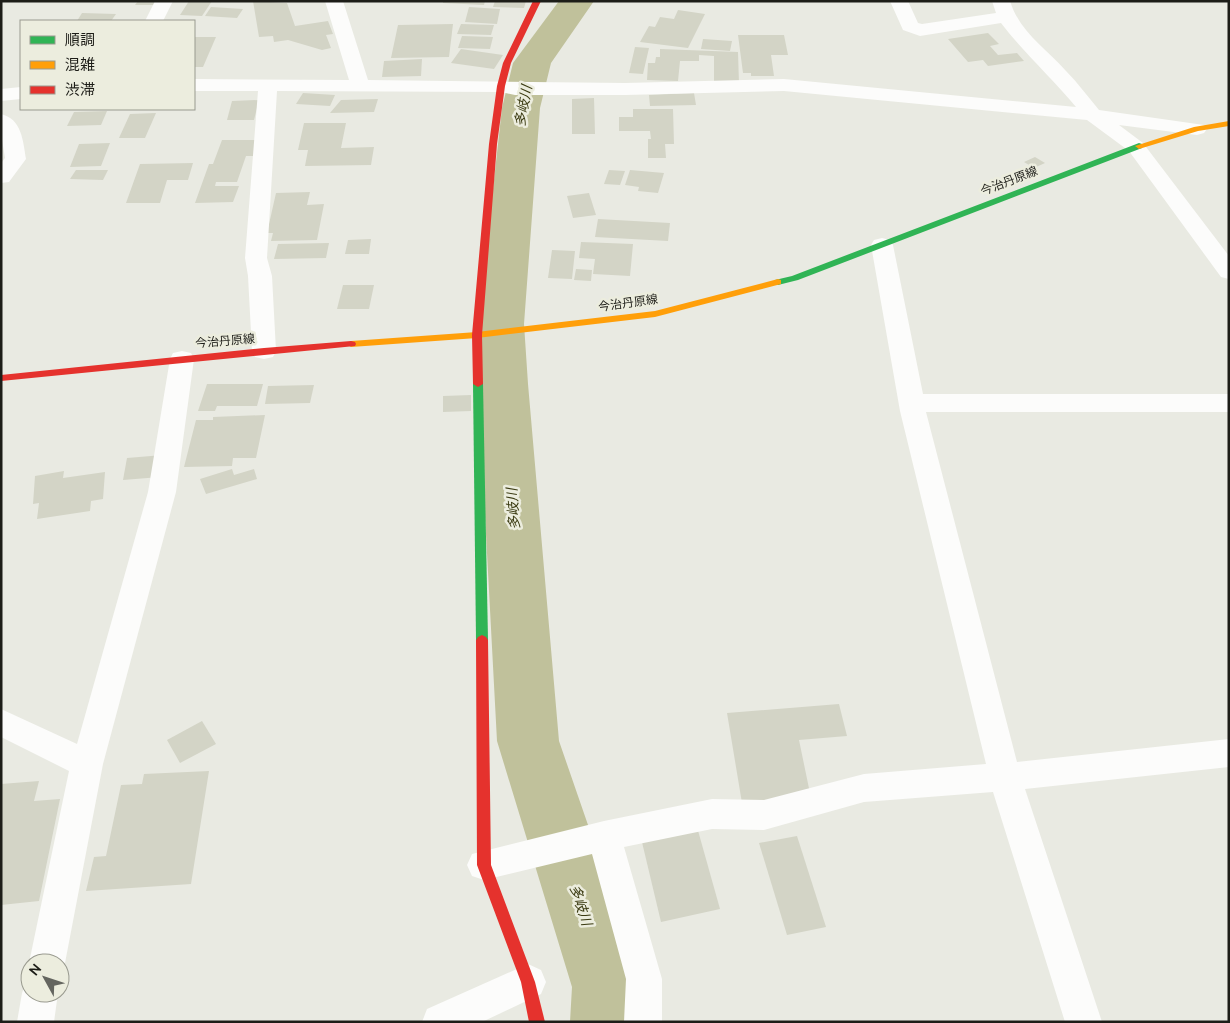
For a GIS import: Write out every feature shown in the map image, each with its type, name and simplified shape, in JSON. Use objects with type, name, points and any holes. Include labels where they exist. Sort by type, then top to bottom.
[{"type":"main road","points":[[537,1],[507,64],[501,86],[493,144],[477,335],[481,490],[484,866],[528,982],[537,1022]]},
{"type":"main road","name":"今治丹原線","points":[[1,378],[182,359],[477,335],[655,314],[795,278],[1136,147],[1197,129],[1229,123]]},
{"type":"street","points":[[154,20],[164,1]]},
{"type":"street","points":[[334,1],[360,85]]},
{"type":"street","points":[[899,1],[910,26],[920,30],[1003,9],[1023,39],[1059,74],[1093,115],[1136,147],[1229,272]]},
{"type":"street","points":[[195,84],[268,86],[501,86],[515,89],[625,89],[784,85],[1093,115],[1197,129]]},
{"type":"street","points":[[264,352],[260,276],[256,258],[268,86]]},
{"type":"street","points":[[1,95],[20,93]]},
{"type":"street","points":[[1,120],[11,131],[16,159],[1,177]]},
{"type":"street","points":[[882,244],[912,402],[1005,777],[1084,1022]]},
{"type":"street","points":[[48,953],[87,764],[162,492],[182,359]]},
{"type":"street","points":[[912,402],[1229,402]]},
{"type":"street","points":[[1,722],[87,764]]},
{"type":"street","points":[[484,866],[604,836],[712,814],[764,815],[864,788],[1005,777],[1229,752]]},
{"type":"street","points":[[604,836],[644,979],[643,1022]]},
{"type":"street","points":[[440,1022],[528,982]]},
{"type":"street","points":[[35,1022],[38,1003]]},
{"type":"building","points":[[138,1],[161,1],[159,5],[135,5]]},
{"type":"building","points":[[189,1],[212,1],[202,16],[180,15]]},
{"type":"building","points":[[253,1],[287,3],[295,26],[328,21],[333,34],[326,35],[331,48],[322,50],[288,40],[274,42],[273,36],[259,37]]},
{"type":"building","points":[[443,1],[485,1],[484,5],[443,3]]},
{"type":"building","points":[[495,1],[526,1],[524,8],[493,7]]},
{"type":"building","points":[[211,7],[243,9],[237,18],[205,16]]},
{"type":"building","points":[[469,7],[500,9],[497,24],[465,22]]},
{"type":"building","points":[[678,10],[705,14],[688,48],[640,42],[649,26],[655,27],[660,17],[674,19]]},
{"type":"building","points":[[82,13],[116,14],[112,20],[78,20]]},
{"type":"building","points":[[453,24],[449,57],[391,58],[398,25]]},
{"type":"building","points":[[461,24],[494,25],[491,35],[457,34]]},
{"type":"building","points":[[988,33],[999,44],[990,46],[998,55],[1017,53],[1024,61],[988,66],[983,60],[968,62],[948,39]]},
{"type":"building","points":[[738,35],[784,35],[788,55],[771,55],[774,76],[751,76],[751,73],[743,73]]},
{"type":"building","points":[[462,36],[493,37],[490,49],[458,48]]},
{"type":"building","points":[[195,37],[216,37],[203,67],[195,67]]},
{"type":"building","points":[[703,39],[732,41],[730,51],[701,49]]},
{"type":"building","points":[[635,47],[649,48],[643,74],[629,73]]},
{"type":"building","points":[[461,49],[503,55],[494,69],[451,63]]},
{"type":"building","points":[[660,49],[738,52],[739,84],[714,84],[714,56],[699,55],[699,61],[680,61],[678,81],[647,80],[648,63],[655,63],[656,57],[660,57]]},
{"type":"building","points":[[422,59],[421,76],[382,77],[384,61]]},
{"type":"building","points":[[303,93],[335,95],[330,106],[296,104]]},
{"type":"building","points":[[694,93],[696,105],[650,106],[649,95]]},
{"type":"building","points":[[594,98],[595,134],[572,134],[572,99]]},
{"type":"building","points":[[378,99],[374,112],[330,113],[341,100]]},
{"type":"building","points":[[259,100],[254,120],[227,120],[232,101]]},
{"type":"building","points":[[633,109],[673,109],[674,144],[665,144],[666,158],[648,158],[648,139],[651,139],[650,131],[619,131],[619,117],[633,117]]},
{"type":"building","points":[[107,111],[101,125],[67,126],[74,112]]},
{"type":"building","points":[[156,113],[145,138],[119,138],[130,114]]},
{"type":"building","points":[[304,123],[346,123],[341,148],[374,147],[371,165],[305,166],[308,150],[298,150]]},
{"type":"building","points":[[222,140],[262,140],[257,156],[246,156],[237,182],[216,182],[215,186],[239,186],[233,202],[195,203],[209,164],[213,164]]},
{"type":"building","points":[[110,143],[101,166],[70,167],[79,144]]},
{"type":"building","points":[[1035,157],[1045,163],[1034,168],[1024,162]]},
{"type":"building","points":[[193,163],[188,180],[167,180],[160,203],[126,203],[140,164]]},
{"type":"building","points":[[76,170],[108,170],[103,180],[70,179]]},
{"type":"building","points":[[609,170],[625,171],[620,185],[604,184]]},
{"type":"building","points":[[630,170],[664,173],[658,193],[638,191],[639,187],[625,185]]},
{"type":"building","points":[[310,192],[307,205],[324,204],[317,240],[271,241],[273,233],[267,233],[276,193]]},
{"type":"building","points":[[589,193],[596,215],[573,218],[567,196]]},
{"type":"building","points":[[598,219],[670,223],[668,241],[595,237]]},
{"type":"building","points":[[371,239],[369,254],[345,254],[348,240]]},
{"type":"building","points":[[581,242],[633,244],[630,276],[593,274],[595,259],[579,258]]},
{"type":"building","points":[[329,243],[326,258],[274,259],[278,244]]},
{"type":"building","points":[[552,250],[575,251],[572,279],[548,278]]},
{"type":"building","points":[[576,269],[592,270],[591,281],[574,280]]},
{"type":"building","points":[[343,285],[374,285],[369,309],[337,309]]},
{"type":"building","points":[[207,384],[263,384],[257,406],[217,406],[215,411],[198,411]]},
{"type":"building","points":[[314,385],[310,403],[265,404],[268,386]]},
{"type":"building","points":[[471,395],[471,411],[443,412],[443,396]]},
{"type":"building","points":[[265,415],[256,458],[233,458],[232,466],[184,467],[196,420],[213,420],[213,417]]},
{"type":"building","points":[[163,455],[160,477],[123,480],[127,458]]},
{"type":"building","points":[[232,469],[234,475],[254,469],[257,479],[206,494],[200,479]]},
{"type":"building","points":[[64,471],[63,478],[105,472],[103,499],[91,501],[90,511],[37,519],[39,503],[33,504],[35,476]]},
{"type":"building","points":[[839,704],[847,736],[799,740],[811,798],[742,803],[727,713]]},
{"type":"building","points":[[202,721],[216,744],[180,763],[167,740]]},
{"type":"building","points":[[209,771],[191,884],[86,891],[94,857],[106,856],[121,785],[142,784],[144,774]]},
{"type":"building","points":[[39,781],[34,801],[60,799],[39,901],[1,905],[1,784]]},
{"type":"building","points":[[697,827],[720,909],[661,922],[641,838]]},
{"type":"building","points":[[797,836],[826,927],[787,935],[759,843]]},
{"type":"waterway","name":"多岐川","points":[[577,1],[532,63],[521,108],[501,324],[503,384],[528,741],[608,987],[606,1022]]},
{"type":"traffic: fast","points":[[778,282],[795,278],[1139,146]]},
{"type":"traffic: fast","points":[[478,384],[482,640]]},
{"type":"traffic: slow","points":[[1139,146],[1197,129],[1229,123]]},
{"type":"traffic: slow","points":[[351,344],[477,335],[655,314],[778,282]]},
{"type":"traffic: jam","points":[[478,384],[477,335],[493,144],[501,86],[507,63],[537,1]]},
{"type":"traffic: jam","points":[[1,378],[351,344]]},
{"type":"traffic: jam","points":[[482,640],[484,865],[528,982],[537,1022]]}]
